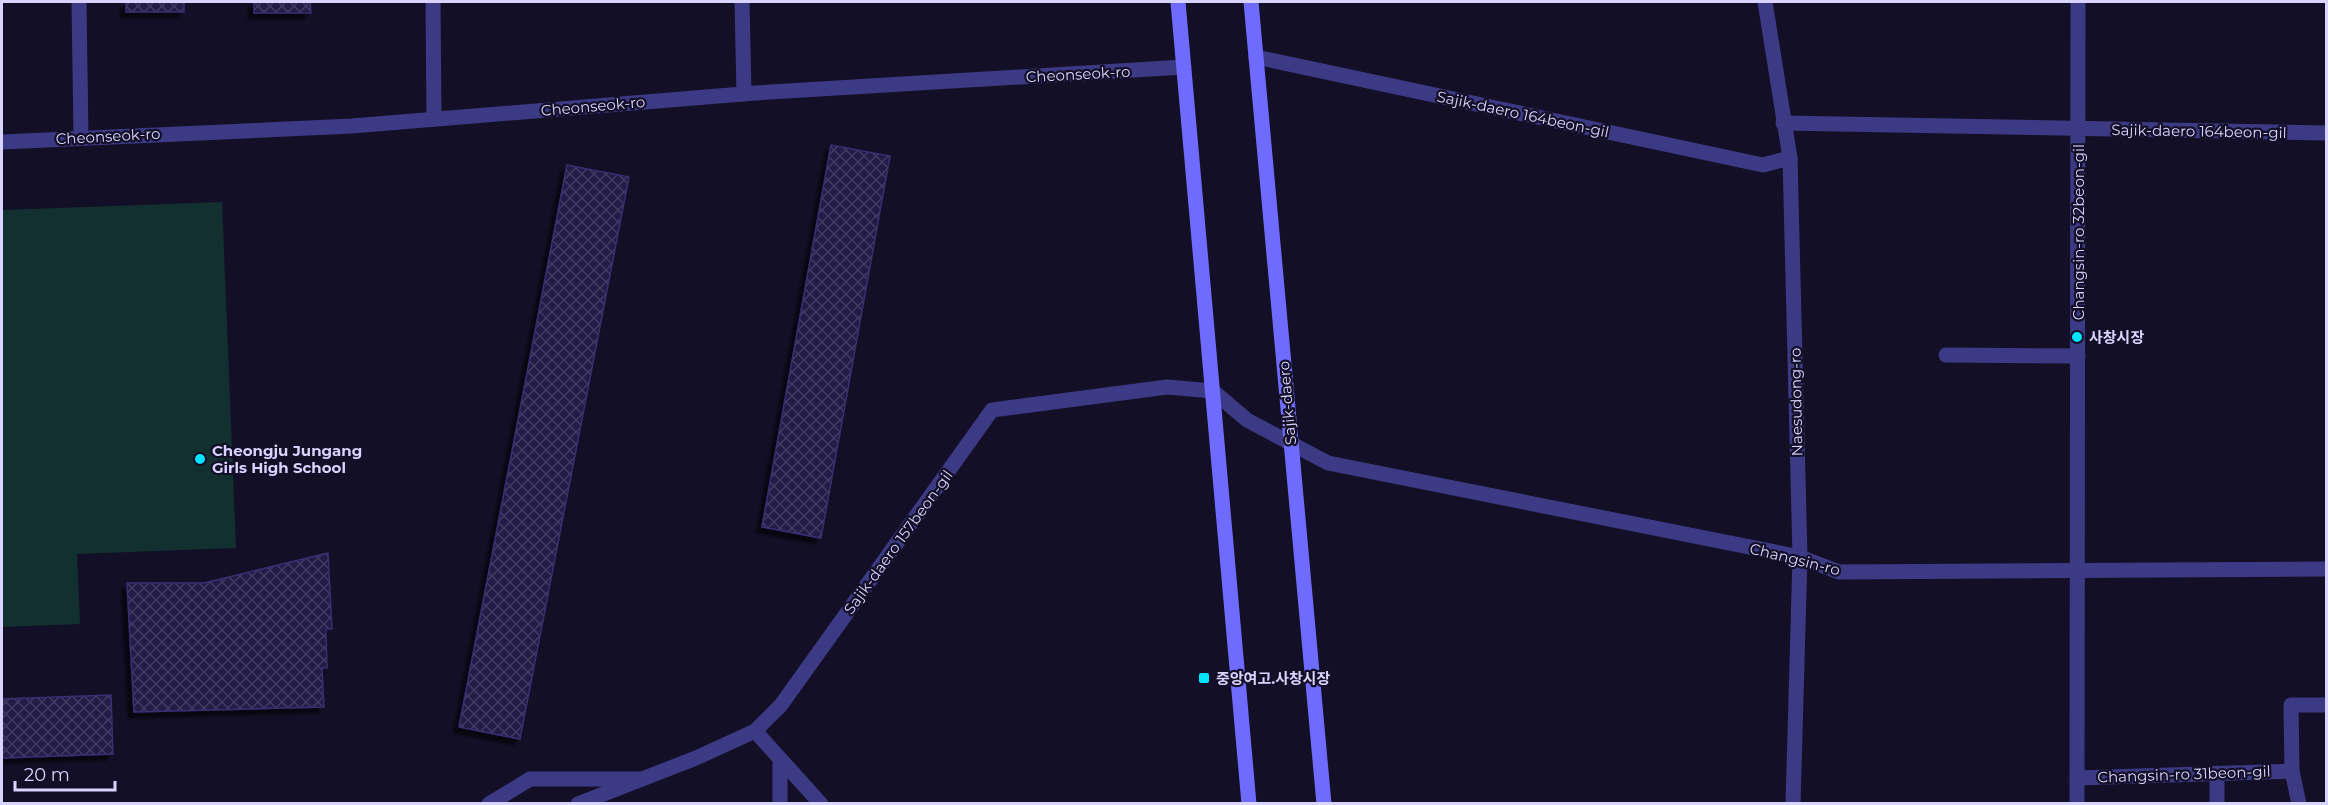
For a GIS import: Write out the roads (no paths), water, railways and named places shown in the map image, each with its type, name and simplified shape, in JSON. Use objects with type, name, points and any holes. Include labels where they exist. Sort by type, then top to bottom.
[{"type":"main road","points":[[1178,2],[1249,804]]},
{"type":"main road","name":"Sajik-daero","points":[[1251,2],[1324,804]]},
{"type":"street","points":[[79,2],[81,137]]},
{"type":"street","points":[[433,2],[434,120]]},
{"type":"street","points":[[742,2],[744,94]]},
{"type":"street","name":"Naesudong-ro","points":[[1765,2],[1790,158],[1800,556],[1793,804]]},
{"type":"street","name":"Changsin-ro 32beon-gil","points":[[2077,570],[2078,2]]},
{"type":"street","name":"Sajik-daero 164beon-gil","points":[[1256,57],[1763,165],[1790,158]]},
{"type":"street","name":"Cheonseok-ro","points":[[2,142],[352,126],[744,94],[1184,67]]},
{"type":"street","name":"Sajik-daero 164beon-gil","points":[[1783,123],[2326,134]]},
{"type":"street","points":[[1946,355],[2078,356]]},
{"type":"street","name":"Sajik-daero 157beon-gil","points":[[578,804],[696,758],[755,731],[781,705],[992,410],[1167,387],[1213,391]]},
{"type":"street","name":"Changsin-ro","points":[[1213,391],[1247,420],[1328,463],[1800,556],[1839,572],[2326,568]]},
{"type":"street","name":"Changsin-ro 31beon-gil","points":[[2077,570],[2077,804]]},
{"type":"street","points":[[2299,804],[2292,771],[2291,705],[2326,705]]},
{"type":"street","points":[[755,731],[821,804]]},
{"type":"street","points":[[780,760],[780,804]]},
{"type":"street","name":"Changsin-ro 31beon-gil","points":[[2077,778],[2292,771]]},
{"type":"street","points":[[2217,773],[2217,804]]},
{"type":"street","points":[[489,804],[530,779],[642,779]]},
{"type":"place","name":"사창시장","points":[[2077,337]]},
{"type":"place","name":"Cheongju Jungang Girls High School","points":[[200,459]]},
{"type":"place","name":"중앙여고.사창시장","points":[[1204,678]]}]
